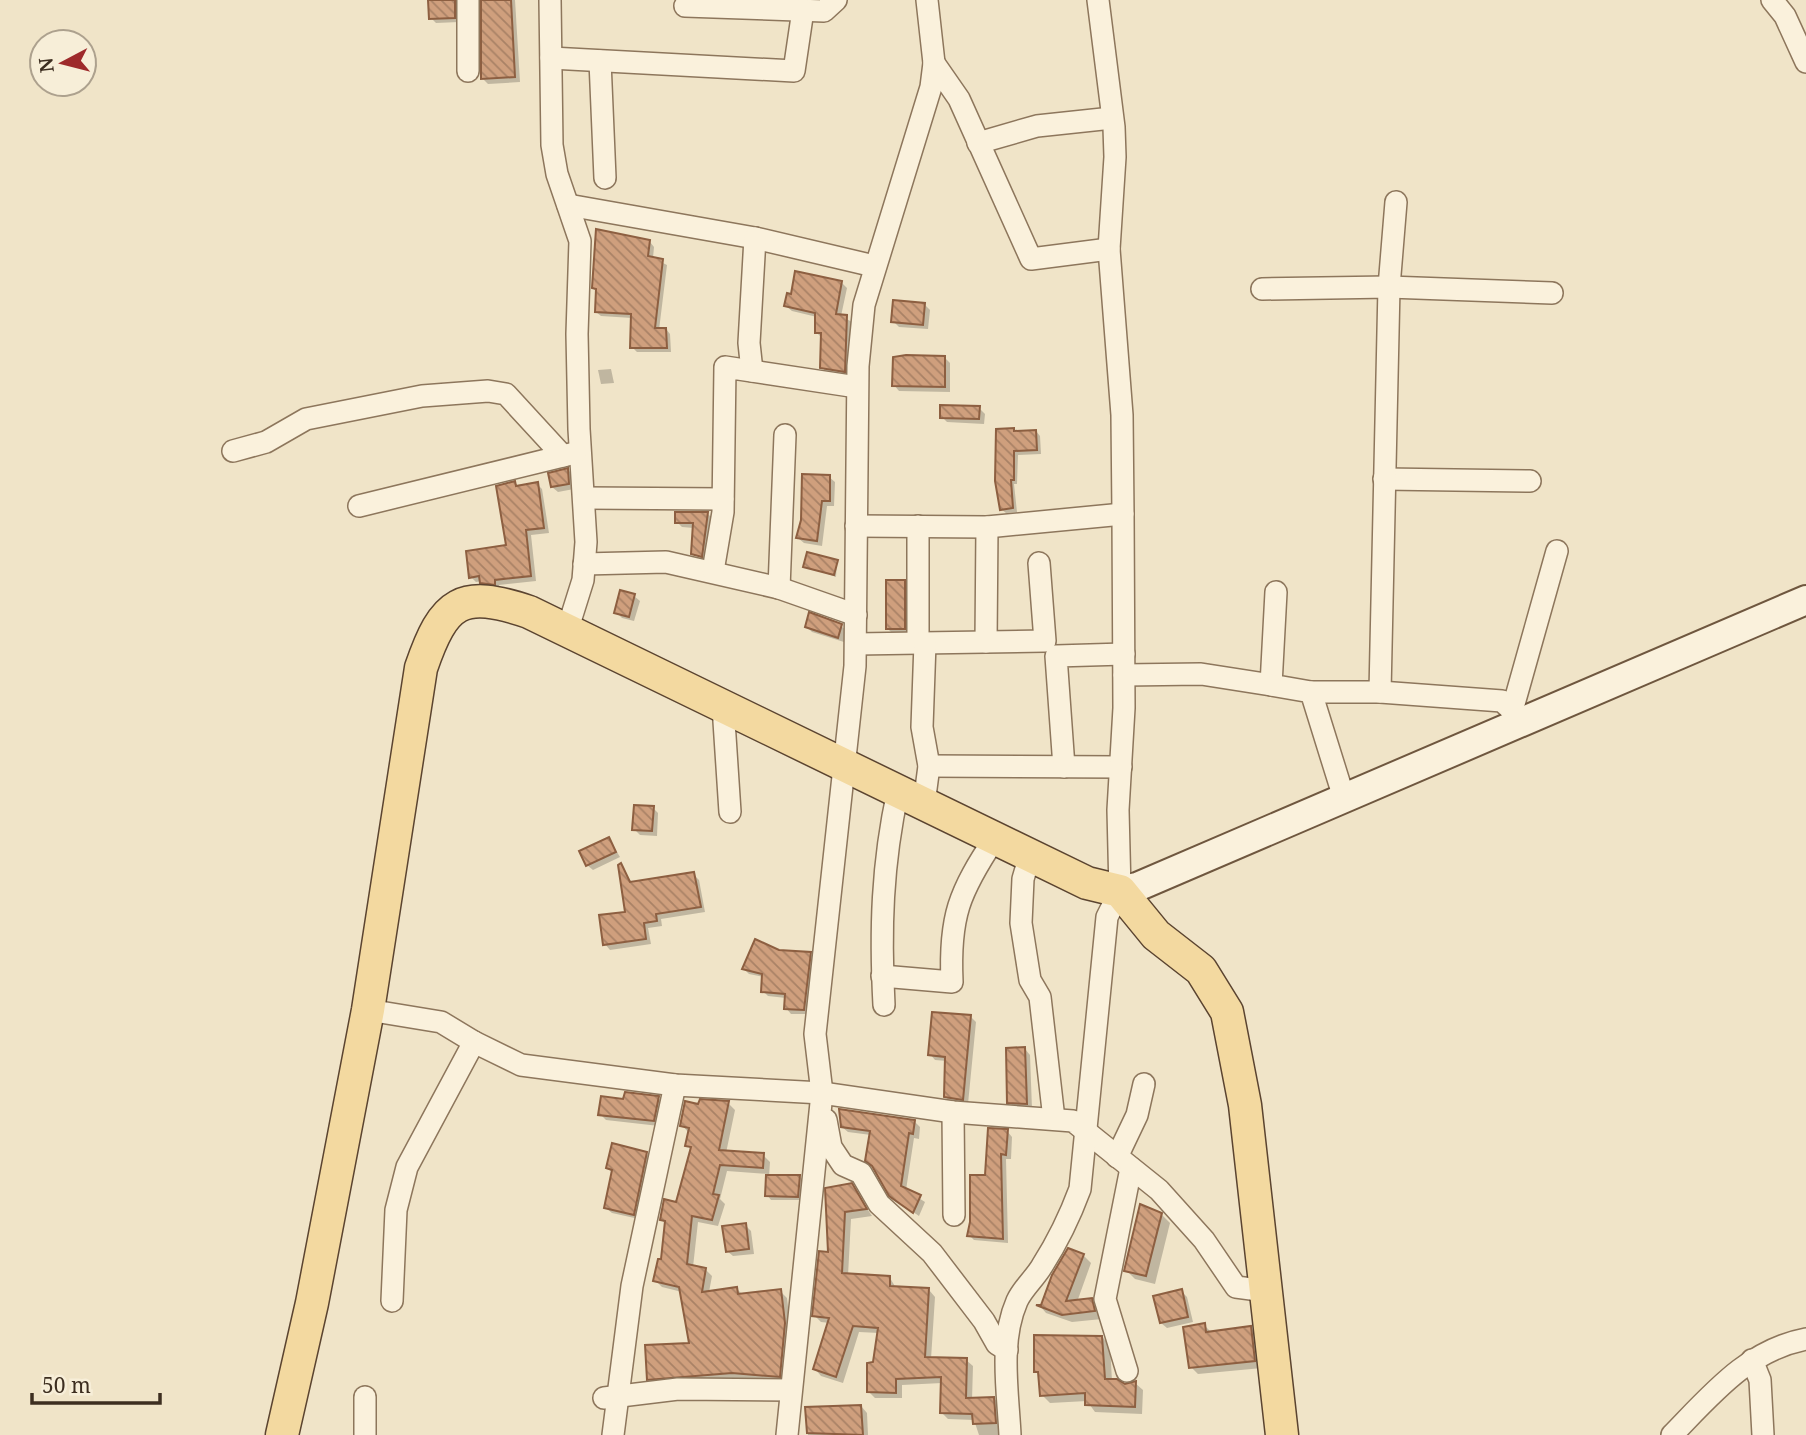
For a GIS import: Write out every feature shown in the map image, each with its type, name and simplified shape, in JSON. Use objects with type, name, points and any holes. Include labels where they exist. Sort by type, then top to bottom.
[{"type":"main road","points":[[282,1435],[312,1303],[368,1010],[421,667],[433,634],[457,606],[477,600],[498,602],[529,612],[1087,883],[1120,891],[1137,887],[1344,798],[1517,716],[1806,600]]},
{"type":"main road","points":[[1120,891],[1157,935],[1201,970],[1227,1012],[1245,1105],[1283,1435]]},
{"type":"street","points":[[468,0],[468,71]]},
{"type":"street","points":[[550,0],[552,145],[580,242],[572,454],[585,498],[584,565],[583,580],[567,631]]},
{"type":"street","points":[[685,6],[824,11],[836,0]]},
{"type":"street","points":[[927,0],[934,63],[931,87],[863,305],[858,387],[856,643],[846,766],[815,1034],[831,1147],[844,1165],[861,1173],[879,1203],[932,1253],[984,1321],[997,1344],[1007,1350]]},
{"type":"street","points":[[1010,1435],[1007,1350],[1010,1322],[1018,1299],[1041,1268],[1066,1226],[1080,1189],[1088,1134],[1107,917],[1120,891],[1118,810],[1124,664],[1122,415],[1109,249],[1115,157],[1098,0]]},
{"type":"street","points":[[1772,0],[1785,16],[1806,62]]},
{"type":"street","points":[[551,58],[794,71],[803,10]]},
{"type":"street","points":[[600,61],[605,178]]},
{"type":"street","points":[[934,63],[959,99],[1031,259],[1109,249]]},
{"type":"street","points":[[978,143],[1037,126],[1112,118]]},
{"type":"street","points":[[1380,692],[1389,287],[1395,202]]},
{"type":"street","points":[[568,205],[755,238],[874,266]]},
{"type":"street","points":[[752,371],[749,343],[755,238]]},
{"type":"street","points":[[1262,289],[1389,287],[1552,293]]},
{"type":"street","points":[[713,571],[723,499],[725,367],[858,387]]},
{"type":"street","points":[[233,451],[266,442],[306,419],[422,396],[488,391],[506,394],[572,454]]},
{"type":"street","points":[[779,587],[785,435]]},
{"type":"street","points":[[359,506],[572,454]]},
{"type":"street","points":[[1384,479],[1530,481]]},
{"type":"street","points":[[585,498],[723,499]]},
{"type":"street","points":[[856,526],[986,527],[1123,514]]},
{"type":"street","points":[[884,1005],[882,893],[886,849],[929,766],[922,727],[918,526]]},
{"type":"street","points":[[986,527],[986,642]]},
{"type":"street","points":[[1517,716],[1557,551]]},
{"type":"street","points":[[584,565],[666,562],[779,587],[856,615]]},
{"type":"street","points":[[856,643],[1045,641],[1039,563]]},
{"type":"street","points":[[1270,685],[1276,593]]},
{"type":"street","points":[[1064,767],[1056,656],[1201,674],[1311,692],[1380,692],[1502,701],[1517,716]]},
{"type":"street","points":[[1311,692],[1344,798]]},
{"type":"street","points":[[723,706],[730,812]]},
{"type":"street","points":[[929,766],[1121,767]]},
{"type":"street","points":[[882,976],[952,982],[953,920],[968,878],[995,838]]},
{"type":"street","points":[[1030,855],[1023,879],[1021,923],[1030,980],[1040,997],[1054,1119]]},
{"type":"street","points":[[368,1010],[441,1022],[474,1042],[522,1065],[675,1085],[822,1093],[953,1112],[1073,1121],[1158,1189],[1204,1240],[1236,1287],[1266,1291]]},
{"type":"street","points":[[392,1300],[396,1210],[407,1167],[474,1042]]},
{"type":"street","points":[[1127,1371],[1105,1299],[1124,1162],[1144,1084]]},
{"type":"street","points":[[612,1435],[611,1397],[675,1085]]},
{"type":"street","points":[[787,1435],[822,1093]]},
{"type":"street","points":[[953,1112],[954,1215]]},
{"type":"street","points":[[1672,1435],[1729,1376],[1752,1360],[1785,1343],[1806,1339]]},
{"type":"street","points":[[1752,1360],[1760,1380],[1763,1435]]},
{"type":"street","points":[[611,1397],[678,1389],[791,1390]]},
{"type":"street","points":[[365,1397],[365,1435]]},
{"type":"building","points":[[428,0],[455,0],[455,18],[429,19]]},
{"type":"building","points":[[481,0],[511,0],[515,77],[481,79]]},
{"type":"building","points":[[596,229],[650,240],[648,256],[663,259],[655,328],[666,328],[667,348],[630,348],[631,314],[595,312],[596,289],[592,288]]},
{"type":"building","points":[[795,271],[842,281],[836,314],[847,315],[845,372],[820,368],[821,333],[815,333],[815,313],[784,306],[787,293],[791,294]]},
{"type":"building","points":[[893,300],[925,303],[923,325],[891,322]]},
{"type":"building","points":[[945,356],[945,387],[892,386],[893,357]]},
{"type":"building","points":[[940,405],[980,406],[979,419],[940,418]]},
{"type":"building","points":[[1014,428],[1014,431],[1036,430],[1037,450],[1014,451],[1014,480],[1011,480],[1013,508],[1000,510],[995,481],[996,429]]},
{"type":"building","points":[[568,468],[569,484],[551,487],[548,473]]},
{"type":"building","points":[[802,474],[830,475],[830,501],[822,501],[817,541],[796,538],[801,520]]},
{"type":"building","points":[[515,481],[516,486],[538,482],[544,528],[526,530],[531,576],[495,580],[495,585],[480,583],[479,576],[469,578],[466,551],[506,545],[496,486]]},
{"type":"building","points":[[675,512],[708,512],[702,557],[691,554],[693,523],[675,523]]},
{"type":"building","points":[[807,552],[838,560],[834,575],[803,567]]},
{"type":"building","points":[[886,580],[905,580],[905,629],[886,629]]},
{"type":"building","points":[[620,590],[635,594],[629,617],[614,613]]},
{"type":"building","points":[[809,612],[842,624],[838,638],[805,627]]},
{"type":"building","points":[[634,805],[654,806],[652,831],[632,830]]},
{"type":"building","points":[[609,837],[616,852],[586,866],[579,851]]},
{"type":"building","points":[[621,863],[630,882],[694,872],[701,907],[656,914],[657,921],[644,923],[646,939],[603,945],[599,915],[625,912],[618,865]]},
{"type":"building","points":[[755,939],[779,950],[811,952],[804,1010],[784,1009],[785,994],[761,992],[762,974],[742,969]]},
{"type":"building","points":[[932,1012],[971,1015],[963,1100],[944,1097],[945,1057],[928,1055]]},
{"type":"building","points":[[1025,1047],[1027,1104],[1007,1103],[1006,1048]]},
{"type":"building","points":[[625,1092],[659,1096],[654,1121],[598,1115],[601,1096],[623,1099]]},
{"type":"building","points":[[700,1099],[729,1101],[719,1150],[764,1153],[763,1168],[720,1165],[713,1194],[719,1195],[712,1220],[692,1216],[687,1264],[706,1268],[702,1292],[737,1287],[738,1294],[781,1289],[785,1323],[780,1377],[732,1373],[647,1380],[645,1345],[689,1343],[679,1287],[653,1281],[658,1259],[661,1259],[665,1221],[660,1220],[664,1199],[676,1202],[691,1147],[685,1146],[689,1128],[680,1126],[685,1101],[698,1104]]},
{"type":"building","points":[[839,1109],[915,1120],[913,1134],[909,1133],[901,1186],[921,1195],[913,1213],[889,1196],[872,1166],[865,1161],[870,1131],[841,1127]]},
{"type":"building","points":[[988,1128],[1008,1129],[1006,1155],[1001,1154],[1003,1239],[967,1236],[970,1222],[970,1175],[985,1175]]},
{"type":"building","points":[[612,1143],[647,1152],[634,1215],[604,1208],[612,1170],[606,1168]]},
{"type":"building","points":[[766,1175],[800,1175],[798,1197],[765,1196]]},
{"type":"building","points":[[852,1183],[867,1209],[845,1212],[842,1273],[890,1276],[890,1286],[929,1288],[925,1357],[967,1358],[966,1398],[994,1397],[996,1423],[973,1424],[972,1414],[940,1413],[941,1377],[896,1379],[896,1393],[867,1392],[867,1363],[873,1362],[878,1328],[853,1326],[836,1377],[813,1369],[829,1318],[812,1316],[819,1251],[828,1252],[825,1188]]},
{"type":"building","points":[[1140,1204],[1162,1213],[1146,1276],[1124,1271]]},
{"type":"building","points":[[746,1223],[749,1249],[726,1252],[722,1226]]},
{"type":"building","points":[[1068,1248],[1084,1254],[1066,1301],[1092,1298],[1095,1311],[1062,1315],[1036,1305],[1041,1305],[1052,1275]]},
{"type":"building","points":[[1182,1289],[1188,1317],[1160,1323],[1153,1296]]},
{"type":"building","points":[[1205,1323],[1206,1332],[1251,1326],[1255,1361],[1189,1368],[1183,1327]]},
{"type":"building","points":[[1034,1335],[1102,1336],[1105,1379],[1117,1379],[1125,1384],[1136,1381],[1135,1407],[1085,1405],[1085,1393],[1040,1396],[1038,1372],[1034,1372]]},
{"type":"building","points":[[861,1405],[863,1435],[807,1433],[805,1407]]}]
